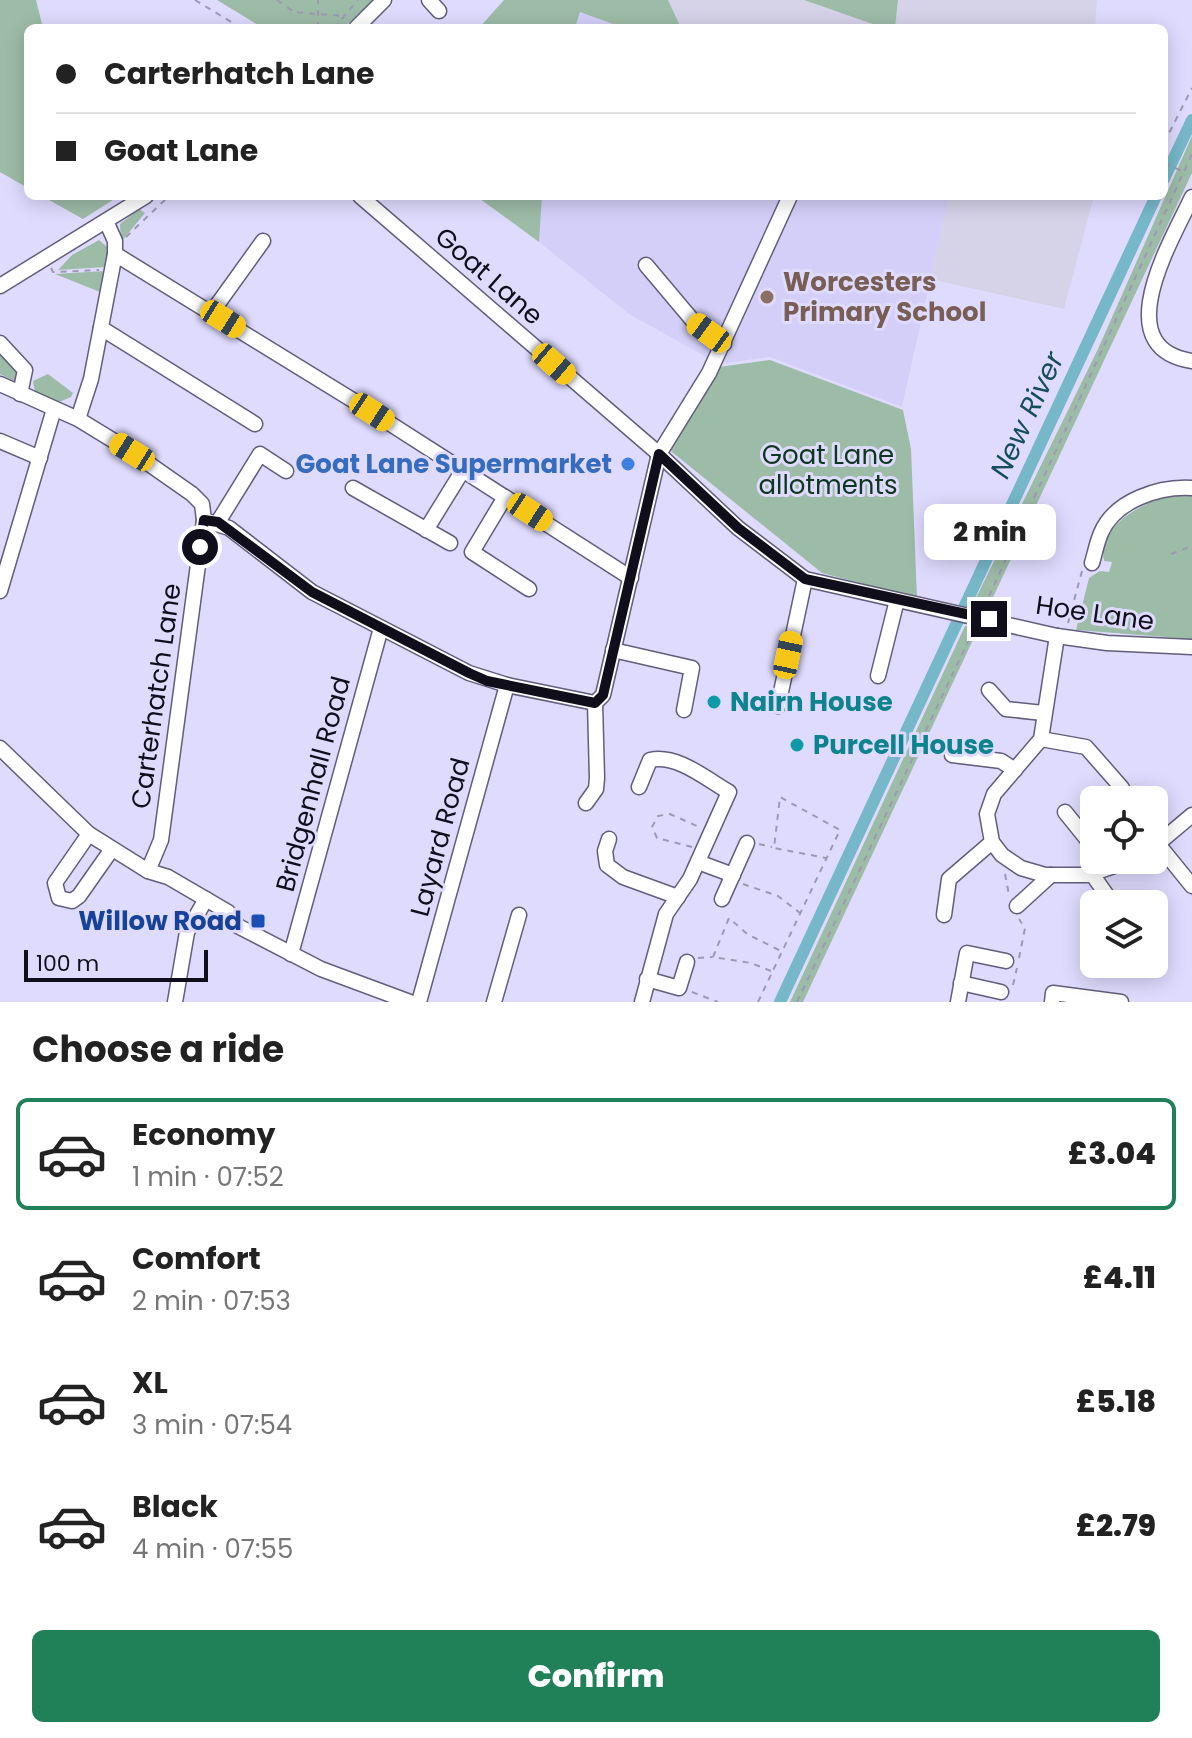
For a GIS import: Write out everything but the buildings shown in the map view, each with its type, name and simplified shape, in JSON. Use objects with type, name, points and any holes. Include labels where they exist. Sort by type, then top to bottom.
[{"type":"street","points":[[360,24],[384,0]]},
{"type":"street","points":[[1192,197],[1155,276],[1148,306],[1150,331],[1163,348],[1192,361]]},
{"type":"street","points":[[0,286],[140,200]]},
{"type":"street","name":"Goat Lane","points":[[365,200],[659,454],[738,528],[805,579],[981,618]]},
{"type":"street","points":[[586,803],[596,789],[599,699],[659,454],[724,344],[788,200]]},
{"type":"street","points":[[78,419],[91,379],[116,260],[115,241],[106,221]]},
{"type":"street","points":[[212,312],[263,241]]},
{"type":"street","points":[[116,260],[212,312],[631,578]]},
{"type":"street","points":[[646,265],[694,322],[724,344]]},
{"type":"street","points":[[101,328],[255,424]]},
{"type":"street","points":[[0,343],[25,370],[20,394]]},
{"type":"street","points":[[0,384],[78,419],[192,494],[202,504],[211,521],[312,592],[469,673],[507,685],[599,699]]},
{"type":"street","points":[[0,591],[54,409]]},
{"type":"street","points":[[0,441],[40,458]]},
{"type":"street","points":[[211,521],[260,454],[286,471]]},
{"type":"street","points":[[426,530],[463,470]]},
{"type":"street","points":[[353,488],[450,543]]},
{"type":"street","points":[[1092,563],[1102,530],[1120,509],[1156,491],[1192,488]]},
{"type":"street","points":[[505,497],[472,552],[529,589]]},
{"type":"street","name":"Carterhatch Lane","points":[[151,872],[161,840],[211,521]]},
{"type":"street","points":[[778,706],[805,579]]},
{"type":"street","points":[[878,676],[897,600]]},
{"type":"street","name":"Hoe Lane","points":[[981,618],[1057,636],[1107,643],[1192,647]]},
{"type":"street","name":"Bridgenhall Road","points":[[291,954],[381,628]]},
{"type":"street","points":[[1057,636],[1041,739],[994,794],[987,814],[992,842],[1002,855],[1021,868],[1051,875],[1092,874],[1103,890]]},
{"type":"street","points":[[613,650],[692,668],[684,710]]},
{"type":"street","name":"Layard Road","points":[[419,1002],[507,685]]},
{"type":"street","points":[[989,690],[1006,709],[1043,713]]},
{"type":"street","points":[[1041,739],[1086,747],[1120,786]]},
{"type":"street","points":[[0,748],[89,834],[112,849],[151,872],[168,877],[203,903],[291,954],[352,983],[410,1002]]},
{"type":"street","points":[[952,755],[1001,761],[1015,770]]},
{"type":"street","points":[[639,787],[650,760],[660,758],[682,764],[729,792],[705,834],[700,857],[666,914],[642,1002]]},
{"type":"street","points":[[0,760],[28,785],[42,791]]},
{"type":"street","points":[[1065,812],[1080,831]]},
{"type":"street","points":[[1168,836],[1192,815]]},
{"type":"street","points":[[89,834],[55,883],[59,898],[72,901],[79,896],[112,849]]},
{"type":"street","points":[[609,839],[605,851],[607,865],[623,877],[678,897]]},
{"type":"street","points":[[944,915],[949,879],[992,842]]},
{"type":"street","points":[[722,899],[747,843]]},
{"type":"street","points":[[700,857],[732,878]]},
{"type":"street","points":[[1168,859],[1192,886]]},
{"type":"street","points":[[1014,904],[1051,875]]},
{"type":"street","points":[[175,1002],[187,932],[203,903]]},
{"type":"street","points":[[494,1002],[519,915]]},
{"type":"street","points":[[958,1002],[967,953],[1006,961]]},
{"type":"street","points":[[647,979],[677,995],[687,962]]},
{"type":"street","points":[[961,983],[1007,990]]},
{"type":"street","points":[[1052,1002],[1053,993],[1121,1002]]},
{"type":"path","points":[[195,0],[234,24]]},
{"type":"path","points":[[277,0],[294,12],[318,18],[344,16]]},
{"type":"path","points":[[318,0],[318,24]]},
{"type":"path","points":[[337,24],[358,0]]},
{"type":"path","points":[[1168,135],[1192,88]]},
{"type":"path","points":[[797,1002],[981,618],[1192,154]]},
{"type":"path","points":[[1168,165],[1184,172]]},
{"type":"path","points":[[44,259],[53,272],[116,260],[125,238],[165,200]]},
{"type":"path","points":[[1171,554],[1192,546]]},
{"type":"path","points":[[1057,636],[1067,623],[1083,570],[1092,563]]},
{"type":"path","points":[[758,1002],[840,830],[780,797],[774,848],[826,858]]},
{"type":"path","points":[[700,857],[685,843],[657,838],[652,827],[658,816],[670,814],[705,834]]},
{"type":"path","points":[[1002,855],[1014,904],[1025,928],[1007,990]]},
{"type":"path","points":[[732,878],[778,896],[800,913]]},
{"type":"path","points":[[772,972],[751,963],[713,957],[720,935],[729,918],[747,934],[782,951]]},
{"type":"path","points":[[677,995],[718,1002]]},
{"type":"shaded area","points":[[668,0],[804,0],[873,24],[679,24]]},
{"type":"shaded area","points":[[898,0],[1097,0],[1095,24],[895,24]]},
{"type":"shaded area","points":[[580,11],[614,24],[577,24]]},
{"type":"shaded area","name":"Worcesters Primary School","points":[[542,200],[948,200],[902,407],[770,357],[719,364],[629,314],[539,242]]},
{"type":"shaded area","points":[[948,200],[1093,200],[1064,309],[930,279]]},
{"type":"green space","points":[[0,0],[36,0],[42,24],[24,24],[24,186],[0,172]]},
{"type":"green space","points":[[217,0],[373,0],[347,24],[256,24]]},
{"type":"green space","points":[[504,0],[668,0],[679,24],[613,24],[580,12],[576,24],[483,24]]},
{"type":"green space","points":[[804,0],[898,0],[895,24],[873,24]]},
{"type":"green space","points":[[1192,136],[1192,173],[987,610],[971,608],[1098,349],[1164,200],[1168,200],[1168,190]]},
{"type":"green space","points":[[49,200],[113,200],[83,219]]},
{"type":"green space","points":[[481,200],[542,200],[539,242]]},
{"type":"green space","points":[[139,209],[145,213],[121,242],[120,224]]},
{"type":"green space","points":[[99,240],[107,247],[106,267],[58,270],[72,255]]},
{"type":"green space","points":[[105,271],[100,292],[55,274]]},
{"type":"green space","points":[[0,351],[19,371],[18,383],[0,374]]},
{"type":"green space","name":"Goat Lane allotments","points":[[770,360],[903,410],[911,449],[917,598],[822,573],[667,448],[719,367]]},
{"type":"green space","points":[[48,374],[73,393],[71,397],[59,402],[35,392],[33,381]]},
{"type":"green space","points":[[1192,493],[1192,639],[1076,630],[1089,578],[1100,571],[1109,572],[1112,562],[1104,561],[1104,546],[1109,533],[1119,521],[1163,498]]},
{"type":"green space","points":[[965,626],[979,627],[803,1002],[790,1002]]},
{"type":"waterway","name":"New River","points":[[1168,171],[1192,120]]},
{"type":"waterway","name":"New River","points":[[780,1002],[1154,200]]},
{"type":"place","name":"Worcesters Primary School","points":[[767,297]]},
{"type":"place","name":"Goat Lane Supermarket","points":[[628,464]]},
{"type":"place","name":"Nairn House","points":[[714,702]]},
{"type":"place","name":"Purcell House","points":[[797,745]]},
{"type":"place","name":"Willow Road","points":[[258,921]]},
{"type":"route","points":[[200,547],[204,520],[218,522],[312,592],[469,673],[487,681],[595,703],[603,695],[659,454],[738,528],[805,579],[989,619]]}]
